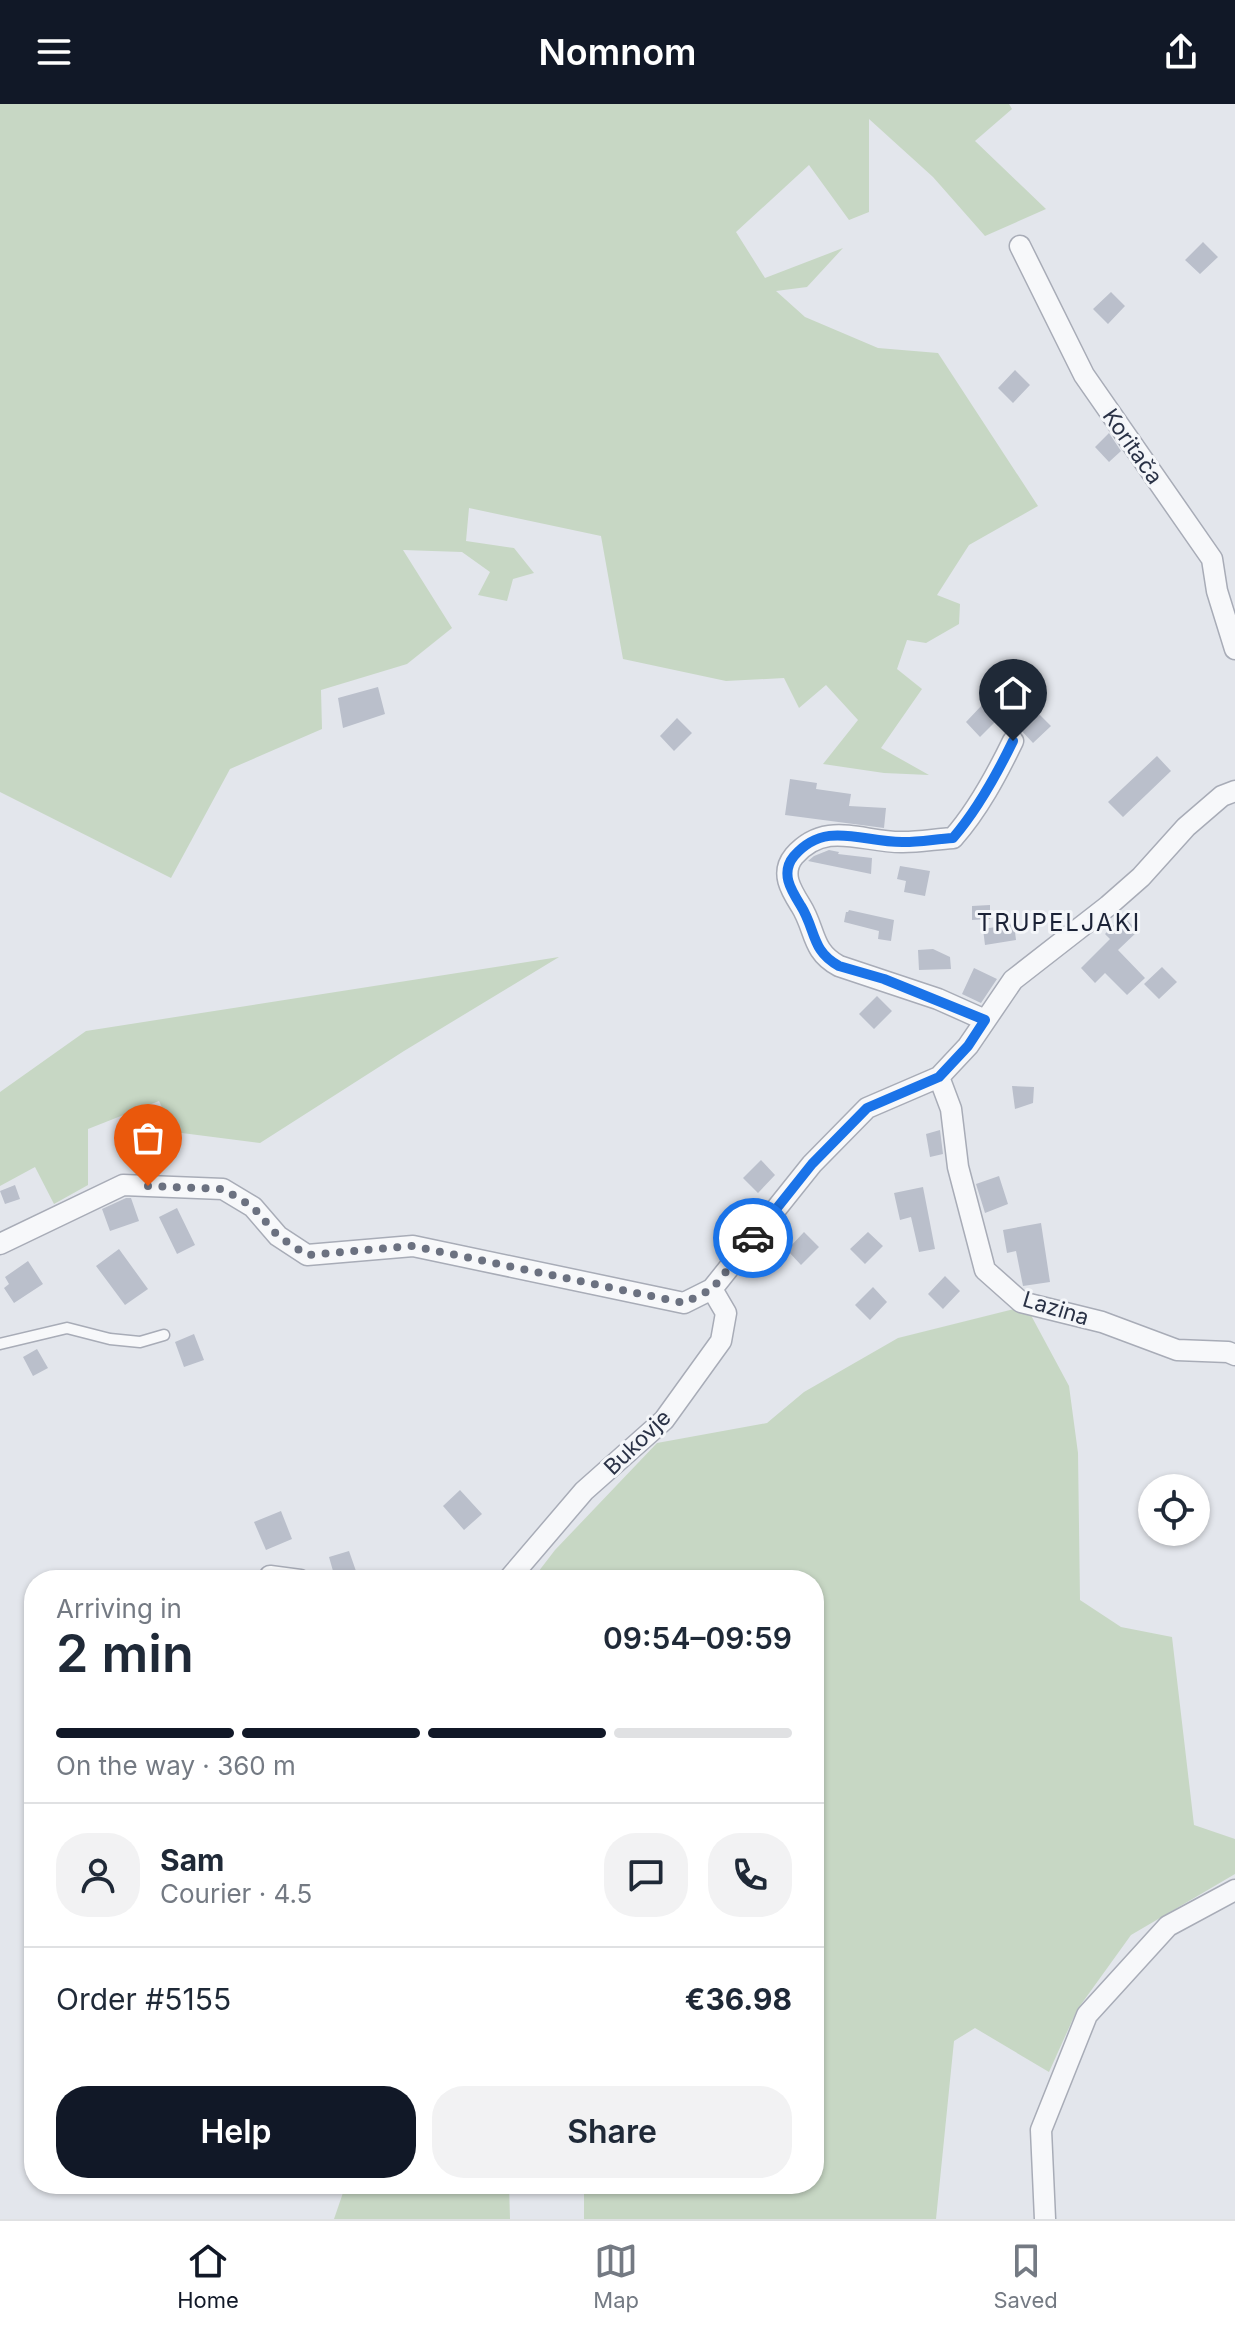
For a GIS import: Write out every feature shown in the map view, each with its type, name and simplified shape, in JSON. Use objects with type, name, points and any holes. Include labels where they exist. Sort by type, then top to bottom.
[{"type":"street","name":"Koritača","points":[[1020,246],[1084,375],[1212,559],[1217,591],[1235,649]]},
{"type":"street","points":[[985,1020],[938,999],[839,966],[825,958],[818,948],[804,910],[788,885],[789,862],[804,845],[820,837],[854,835],[901,843],[953,838],[996,776],[1013,741]]},
{"type":"street","points":[[0,1244],[123,1185],[223,1189],[253,1207],[278,1236],[307,1255],[413,1246],[684,1303],[712,1289],[812,1164],[867,1108],[939,1077],[968,1046],[1013,980],[1108,906],[1141,877],[1186,827],[1222,796],[1235,791]]},
{"type":"street","name":"Lazina","points":[[939,1077],[951,1109],[958,1167],[985,1270],[1021,1302],[1102,1322],[1177,1350],[1235,1355]]},
{"type":"street","name":"Bukovje","points":[[517,1570],[584,1491],[664,1420],[721,1341],[726,1313],[712,1289]]},
{"type":"street","points":[[1045,2219],[1041,2130],[1087,2015],[1168,1926],[1235,1890]]},
{"type":"lane","points":[[0,1344],[67,1328],[110,1339],[140,1342],[164,1335]]},
{"type":"green space","points":[[0,104],[1009,104],[1012,109],[975,141],[1046,209],[985,236],[933,177],[869,119],[869,212],[849,220],[809,165],[736,232],[765,278],[843,248],[807,287],[776,291],[805,317],[878,348],[938,353],[1038,506],[969,545],[937,595],[960,604],[959,624],[926,643],[907,640],[897,669],[922,689],[881,748],[929,775],[884,773],[823,764],[858,720],[826,685],[799,708],[784,678],[726,681],[623,659],[601,536],[469,508],[466,541],[514,548],[534,573],[513,579],[507,601],[478,595],[490,572],[462,552],[403,550],[452,628],[407,664],[321,690],[322,729],[230,769],[171,878],[0,792]]},
{"type":"green space","points":[[559,957],[260,1143],[174,1132],[159,1101],[88,1129],[88,1185],[54,1204],[35,1167],[0,1186],[0,1092],[86,1031]]},
{"type":"green space","points":[[1026,1306],[1069,1386],[1078,1453],[1080,1600],[1121,1627],[1172,1637],[1194,1825],[1235,1839],[1235,1874],[1131,1935],[1077,2010],[1049,2072],[975,2028],[954,2041],[936,2219],[584,2219],[584,2194],[824,2194],[824,1570],[540,1570],[657,1443],[767,1423],[804,1392],[898,1338]]},
{"type":"green space","points":[[343,2194],[509,2194],[510,2219],[334,2219]]},
{"type":"building","points":[[1203,242],[1218,257],[1200,274],[1185,260]]},
{"type":"building","points":[[1111,292],[1125,306],[1108,324],[1093,309]]},
{"type":"building","points":[[1015,370],[1030,385],[1013,403],[998,388]]},
{"type":"building","points":[[1109,433],[1121,451],[1109,462],[1095,447]]},
{"type":"building","points":[[378,687],[385,714],[343,728],[338,698]]},
{"type":"building","points":[[983,704],[998,719],[980,737],[966,722]]},
{"type":"building","points":[[1036,711],[1051,726],[1033,743],[1019,728]]},
{"type":"building","points":[[677,718],[692,733],[674,751],[660,736]]},
{"type":"building","points":[[1157,756],[1171,771],[1123,817],[1108,802]]},
{"type":"building","points":[[790,779],[817,783],[816,789],[851,794],[849,806],[886,808],[884,828],[785,815]]},
{"type":"building","points":[[829,850],[872,858],[871,874],[808,861]]},
{"type":"building","points":[[900,866],[930,871],[925,896],[904,892],[906,881],[897,879]]},
{"type":"building","points":[[990,905],[990,919],[972,920],[972,906]]},
{"type":"building","points":[[849,910],[894,920],[891,941],[878,939],[879,931],[844,922]]},
{"type":"building","points":[[1123,916],[1138,931],[1118,950],[1145,978],[1127,995],[1105,973],[1095,983],[1081,968],[1110,939],[1105,934]]},
{"type":"building","points":[[1014,924],[1016,940],[985,945],[983,929]]},
{"type":"building","points":[[933,949],[950,957],[951,969],[919,970],[918,950]]},
{"type":"building","points":[[1162,967],[1177,982],[1159,999],[1144,984]]},
{"type":"building","points":[[974,968],[997,979],[981,1003],[962,994]]},
{"type":"building","points":[[877,996],[892,1011],[874,1029],[859,1014]]},
{"type":"building","points":[[1012,1086],[1034,1087],[1033,1103],[1015,1109]]},
{"type":"building","points":[[940,1130],[943,1154],[930,1157],[926,1134]]},
{"type":"building","points":[[137,1138],[149,1166],[134,1172],[123,1144]]},
{"type":"building","points":[[761,1160],[775,1175],[758,1193],[743,1178]]},
{"type":"building","points":[[999,1176],[1008,1204],[985,1213],[976,1184]]},
{"type":"building","points":[[15,1185],[20,1199],[5,1204],[0,1191]]},
{"type":"building","points":[[923,1187],[935,1249],[919,1252],[911,1217],[900,1220],[894,1193]]},
{"type":"building","points":[[131,1198],[139,1221],[110,1231],[102,1209]]},
{"type":"building","points":[[177,1208],[195,1245],[177,1254],[159,1217]]},
{"type":"building","points":[[1041,1223],[1050,1282],[1023,1286],[1016,1251],[1007,1253],[1003,1230]]},
{"type":"building","points":[[804,1232],[819,1247],[801,1265],[787,1250]]},
{"type":"building","points":[[868,1232],[883,1246],[865,1264],[850,1249]]},
{"type":"building","points":[[119,1249],[148,1289],[125,1305],[96,1266]]},
{"type":"building","points":[[28,1261],[43,1284],[14,1303],[4,1288],[9,1284],[5,1277]]},
{"type":"building","points":[[945,1276],[960,1291],[943,1309],[928,1294]]},
{"type":"building","points":[[873,1287],[887,1302],[870,1320],[855,1305]]},
{"type":"building","points":[[194,1334],[204,1360],[184,1367],[175,1342]]},
{"type":"building","points":[[37,1349],[48,1368],[33,1376],[23,1357]]},
{"type":"building","points":[[460,1490],[482,1514],[464,1530],[443,1506]]},
{"type":"building","points":[[281,1511],[292,1539],[266,1550],[254,1522]]},
{"type":"building","points":[[349,1551],[356,1570],[333,1570],[329,1557]]},
{"type":"way so far","points":[[148,1186],[223,1189],[253,1207],[278,1236],[307,1255],[413,1246],[684,1303],[712,1289],[753,1238]]},
{"type":"district","name":"TRUPELJAKI","points":[[1059,923]]},
{"type":"route","points":[[753,1238],[812,1164],[867,1108],[939,1077],[968,1046],[985,1020],[938,999],[839,966],[825,958],[818,948],[804,910],[788,885],[789,862],[804,845],[820,837],[854,835],[901,843],[953,838],[996,776],[1013,741]]}]
